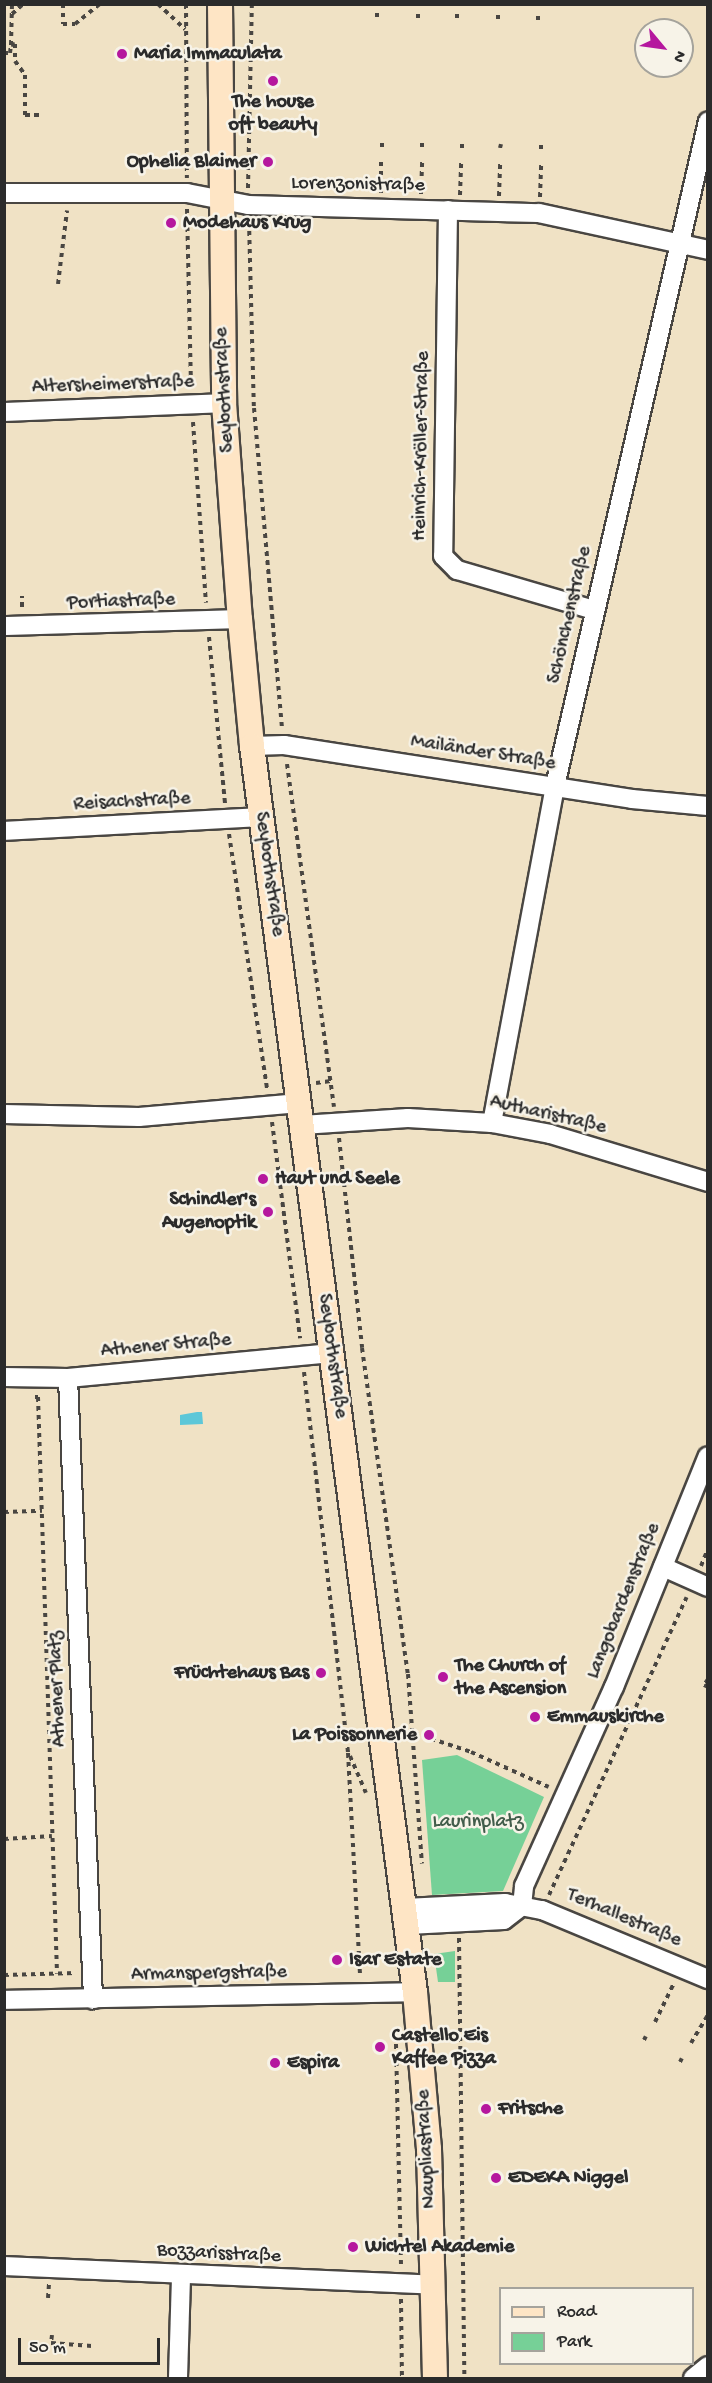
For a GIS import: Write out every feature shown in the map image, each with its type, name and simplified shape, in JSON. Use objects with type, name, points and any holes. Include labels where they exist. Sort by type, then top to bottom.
[{"type":"street","name":"Seybothstraße","points":[[220,4],[220,199],[224,403],[240,619],[252,746],[383,1738]]},
{"type":"street","name":"Schönchenstraße","points":[[492,1122],[555,786],[708,121]]},
{"type":"street","name":"Lorenzonistraße","points":[[4,193],[187,193],[248,205],[539,213],[679,241],[708,250]]},
{"type":"street","name":"Heinrich-Kröller-Straße","points":[[454,210],[443,556],[457,570],[594,610]]},
{"type":"street","name":"Altersheimerstraße","points":[[4,412],[224,403]]},
{"type":"street","name":"Portiastraße","points":[[4,627],[240,619]]},
{"type":"street","name":"Mailänder Straße","points":[[252,746],[284,745],[555,786],[708,806]]},
{"type":"street","name":"Reisachstraße","points":[[4,831],[262,817]]},
{"type":"street","name":"Autharistraße","points":[[4,1114],[140,1117],[301,1114],[337,1124],[408,1118],[492,1122],[550,1134],[708,1182]]},
{"type":"street","name":"Athener Straße","points":[[4,1377],[68,1378],[332,1353]]},
{"type":"street","name":"Athener Platz","points":[[68,1378],[93,1999]]},
{"type":"street","name":"Langobardenstraße","points":[[564,1793],[663,1567],[707,1459]]},
{"type":"street","points":[[663,1567],[701,1584]]},
{"type":"street","points":[[383,1738],[415,1992]]},
{"type":"street","points":[[407,1917],[459,1923],[504,1920],[522,1906],[524,1886],[564,1793]]},
{"type":"street","points":[[407,1917],[522,1906]]},
{"type":"street","name":"Terhallestraße","points":[[522,1906],[542,1910],[708,1979]]},
{"type":"street","name":"Armanspergstraße","points":[[4,2000],[415,1992]]},
{"type":"street","name":"Naupliastraße","points":[[415,1992],[428,2139],[435,2379]]},
{"type":"street","name":"Bozzarisstraße","points":[[4,2266],[432,2285]]},
{"type":"street","points":[[178,2379],[182,2275]]},
{"type":"street","points":[[693,2379],[708,2366]]},
{"type":"path","points":[[4,53],[10,53],[12,4]]},
{"type":"path","points":[[12,14],[23,4]]},
{"type":"path","points":[[63,4],[63,24],[75,25],[100,4]]},
{"type":"path","points":[[158,4],[185,29]]},
{"type":"path","points":[[252,4],[247,112],[254,408],[284,745],[337,1124],[362,1348],[414,1733],[422,1871]]},
{"type":"path","points":[[11,45],[15,44],[15,61],[25,75],[25,115],[41,115]]},
{"type":"path","points":[[380,208],[381,161]]},
{"type":"path","points":[[421,208],[422,162]]},
{"type":"path","points":[[454,210],[461,163]]},
{"type":"path","points":[[499,212],[500,164]]},
{"type":"path","points":[[539,213],[541,165]]},
{"type":"path","points":[[58,285],[67,193]]},
{"type":"path","points":[[297,881],[303,880]]},
{"type":"path","points":[[304,937],[310,936]]},
{"type":"path","points":[[27,1397],[38,1397],[57,1974]]},
{"type":"path","points":[[4,1512],[42,1511]]},
{"type":"path","points":[[542,1910],[701,1584],[708,1549]]},
{"type":"path","points":[[708,1679],[704,1685],[708,1687]]},
{"type":"path","points":[[383,1738],[414,1733],[471,1752],[564,1793]]},
{"type":"path","points":[[348,1753],[361,1994]]},
{"type":"path","points":[[4,1839],[52,1836]]},
{"type":"path","points":[[459,1923],[464,2379]]},
{"type":"path","points":[[655,2022],[682,1967]]},
{"type":"path","points":[[4,1975],[92,1973]]},
{"type":"path","points":[[692,2043],[708,2015]]},
{"type":"path","points":[[396,2040],[402,2379]]},
{"type":"path","points":[[52,2336],[51,2343],[92,2346]]},
{"type":"green space","name":"Laurinplatz","points":[[457,1755],[544,1797],[503,1891],[432,1895],[422,1760]]},
{"type":"green space","points":[[455,1951],[455,1982],[438,1982],[434,1954]]},
{"type":"water","points":[[202,1412],[203,1424],[180,1425],[180,1415]]},
{"type":"place","name":"Maria Immaculata","points":[[122,54]]},
{"type":"place","name":"The house oft beauty","points":[[273,81]]},
{"type":"place","name":"Ophelia Blaimer","points":[[268,162]]},
{"type":"place","name":"Modehaus Krug","points":[[171,223]]},
{"type":"place","name":"Haut und Seele","points":[[263,1179]]},
{"type":"place","name":"Schindler's Augenoptik","points":[[268,1212]]},
{"type":"place","name":"Früchtehaus Bas","points":[[321,1673]]},
{"type":"place","name":"The Church of the Ascension","points":[[443,1677]]},
{"type":"place","name":"Emmauskirche","points":[[535,1717]]},
{"type":"place","name":"La Poissonnerie","points":[[429,1735]]},
{"type":"place","name":"Isar Estate","points":[[337,1960]]},
{"type":"place","name":"Castello Eis Kaffee Pizza","points":[[380,2047]]},
{"type":"place","name":"Espira","points":[[275,2063]]},
{"type":"place","name":"Fritsche","points":[[486,2109]]},
{"type":"place","name":"EDEKA Niggel","points":[[496,2178]]},
{"type":"place","name":"Wichtel Akademie","points":[[353,2247]]}]
